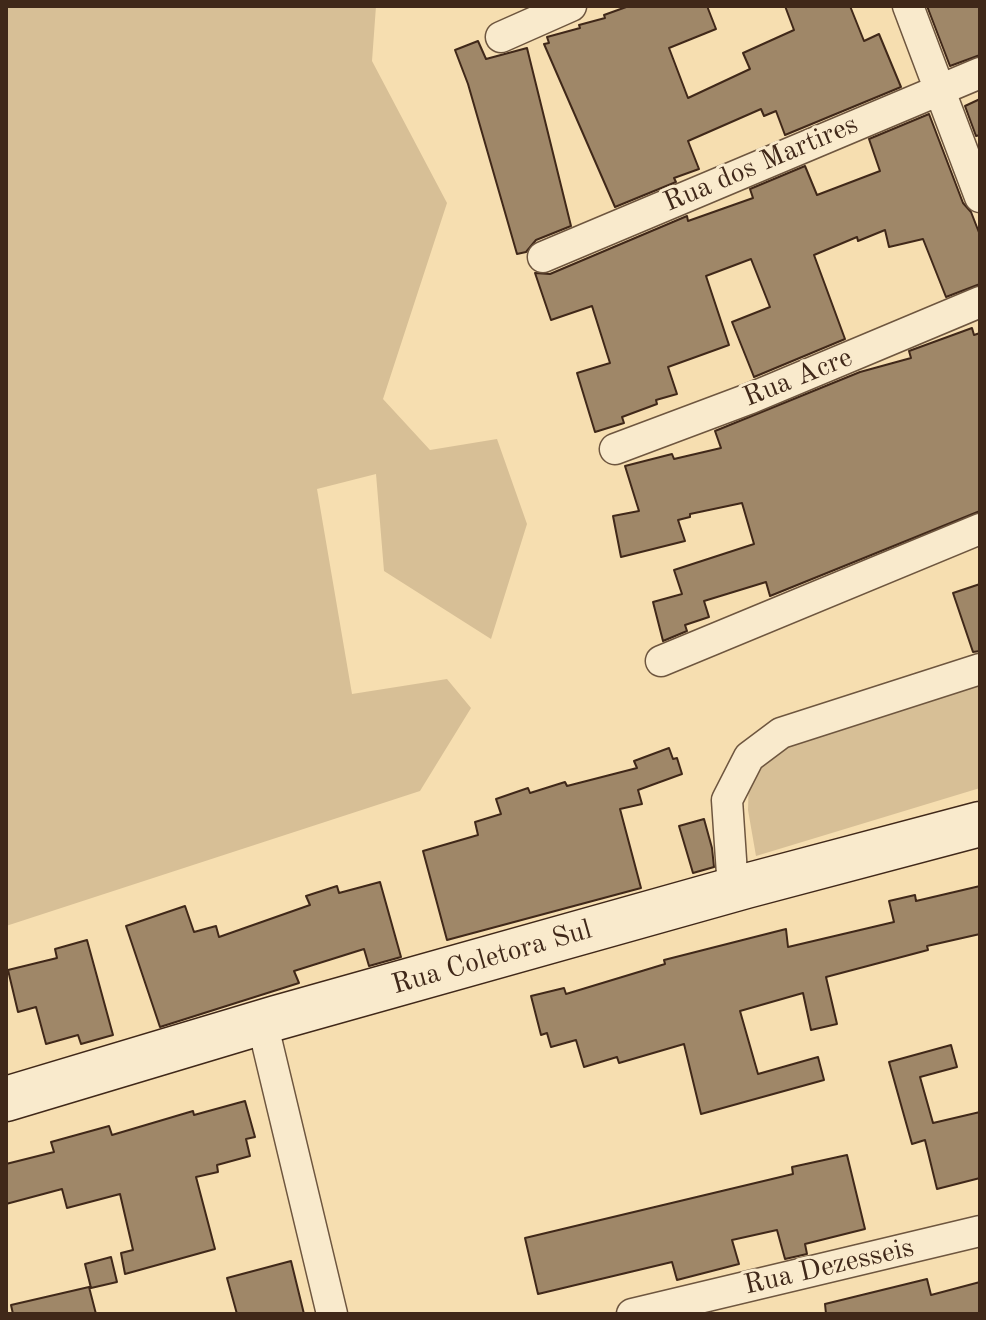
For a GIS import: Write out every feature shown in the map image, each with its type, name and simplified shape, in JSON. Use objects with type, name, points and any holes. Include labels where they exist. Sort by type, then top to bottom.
[{"type":"street","points":[[501,37],[571,6]]},
{"type":"street","points":[[908,6],[980,197]]},
{"type":"street","name":"Rua dos Martires","points":[[543,257],[980,73]]},
{"type":"street","name":"Rua Acre","points":[[615,449],[751,398],[980,302]]},
{"type":"street","points":[[661,661],[980,529]]},
{"type":"street","points":[[733,889],[727,800],[749,757],[781,733],[980,669]]},
{"type":"street","name":"Rua Coletora Sul","points":[[6,1099],[262,1022],[733,889],[980,824]]},
{"type":"street","points":[[262,1022],[332,1314]]},
{"type":"street","name":"Rua Dezesseis","points":[[632,1314],[980,1231]]},
{"type":"shaded area","points":[[6,6],[376,6],[372,61],[447,203],[383,399],[430,450],[497,439],[527,524],[491,639],[384,571],[376,474],[317,489],[352,694],[447,679],[471,708],[420,791],[6,926]]},
{"type":"shaded area","points":[[980,684],[980,788],[756,856],[748,810],[749,774],[777,749]]},
{"type":"building","points":[[629,6],[707,6],[716,29],[669,48],[688,98],[750,69],[743,53],[794,30],[785,6],[850,6],[864,41],[879,34],[901,87],[785,135],[776,111],[764,116],[761,109],[688,141],[699,169],[615,207],[544,44],[549,43],[547,37],[580,28],[579,25],[605,18],[604,15]]},
{"type":"building","points":[[927,6],[980,6],[980,55],[950,66]]},
{"type":"building","points":[[478,41],[486,59],[527,48],[571,226],[536,240],[526,252],[517,254],[468,84],[455,50]]},
{"type":"building","points":[[980,99],[980,135],[976,136],[965,106]]},
{"type":"building","points":[[929,114],[963,203],[971,212],[980,235],[980,284],[946,297],[923,239],[889,247],[885,230],[858,241],[857,237],[814,255],[845,339],[754,377],[732,322],[770,307],[751,259],[706,276],[729,345],[668,367],[677,394],[656,400],[657,404],[622,417],[624,423],[595,432],[577,373],[610,363],[592,306],[551,320],[535,273],[550,274],[687,216],[688,221],[753,198],[750,189],[805,166],[817,195],[880,171],[869,139]]},
{"type":"building","points":[[972,328],[974,335],[980,333],[980,511],[770,596],[766,582],[704,601],[709,617],[685,625],[687,631],[663,641],[653,602],[682,594],[674,570],[754,544],[742,503],[690,514],[690,517],[678,520],[685,541],[621,557],[613,516],[639,511],[625,466],[672,454],[674,459],[721,448],[715,431],[860,372],[911,358],[909,351]]},
{"type":"building","points":[[980,584],[980,651],[973,652],[953,593]]},
{"type":"building","points":[[669,748],[673,759],[677,758],[682,774],[638,790],[642,804],[620,809],[641,888],[447,940],[423,851],[478,835],[475,822],[501,814],[496,799],[528,788],[530,793],[565,782],[567,786],[637,768],[634,761]]},
{"type":"building","points":[[704,819],[714,867],[693,873],[679,826]]},
{"type":"building","points":[[380,882],[401,957],[369,966],[364,949],[294,971],[299,983],[160,1027],[126,926],[185,906],[194,932],[216,926],[219,937],[310,905],[306,896],[337,886],[339,893]]},
{"type":"building","points":[[980,886],[980,934],[927,946],[928,950],[826,977],[837,1024],[811,1030],[803,993],[740,1011],[758,1074],[818,1057],[824,1080],[701,1114],[684,1044],[619,1063],[617,1057],[584,1067],[576,1040],[551,1047],[547,1033],[541,1035],[531,996],[564,988],[566,994],[665,964],[664,960],[786,929],[788,947],[894,922],[889,901],[915,895],[916,901]]},
{"type":"building","points":[[87,940],[113,1035],[81,1044],[78,1035],[46,1044],[36,1007],[18,1012],[8,970],[57,958],[55,949]]},
{"type":"building","points":[[951,1045],[957,1067],[920,1077],[933,1123],[980,1112],[980,1178],[937,1189],[925,1140],[912,1144],[889,1062]]},
{"type":"building","points":[[245,1101],[255,1137],[246,1139],[250,1156],[217,1165],[218,1172],[196,1177],[215,1249],[125,1274],[121,1253],[133,1250],[120,1194],[67,1208],[62,1189],[6,1204],[6,1164],[54,1152],[51,1142],[109,1126],[112,1135],[193,1111],[194,1115]]},
{"type":"building","points":[[847,1155],[865,1229],[805,1244],[807,1254],[785,1259],[777,1230],[732,1240],[739,1264],[677,1280],[672,1262],[538,1294],[525,1238],[793,1174],[792,1167]]},
{"type":"building","points":[[111,1257],[117,1282],[91,1288],[85,1264]]},
{"type":"building","points":[[291,1261],[304,1314],[237,1314],[227,1278]]},
{"type":"building","points":[[927,1279],[931,1295],[980,1282],[980,1314],[826,1314],[825,1304]]},
{"type":"building","points":[[89,1287],[96,1314],[13,1314],[11,1305]]}]
